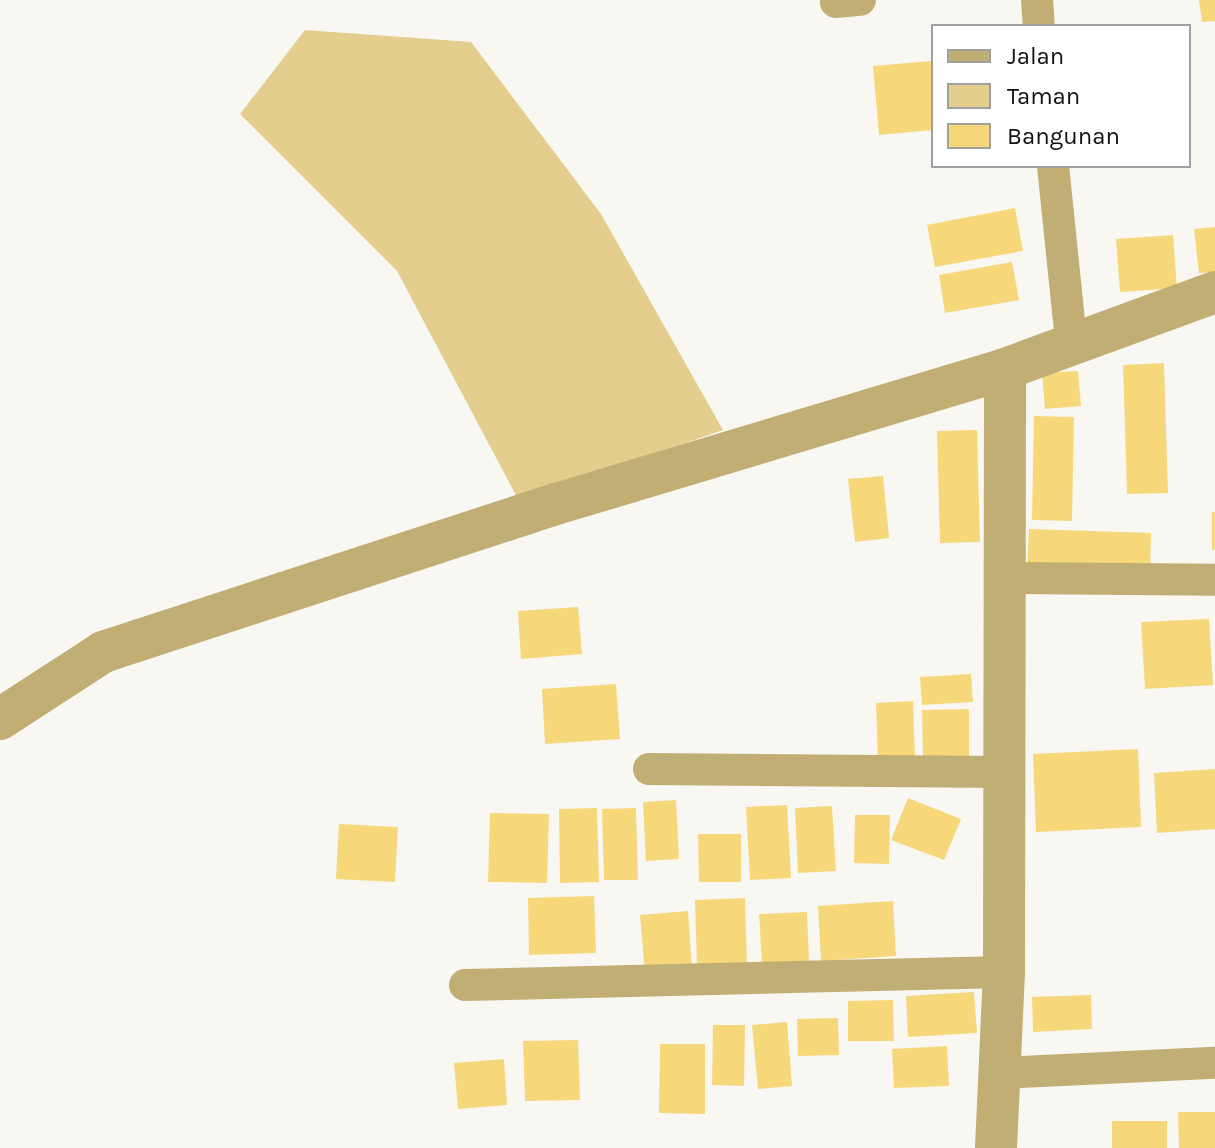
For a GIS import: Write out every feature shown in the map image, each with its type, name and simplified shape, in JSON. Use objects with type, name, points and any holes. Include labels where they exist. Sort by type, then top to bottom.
[{"type":"street","points":[[1037,0],[1039,24]]},
{"type":"street","points":[[1053,168],[1071,341]]},
{"type":"street","points":[[0,719],[103,652],[175,626],[1005,369],[1071,341],[1215,292]]},
{"type":"street","points":[[996,1148],[1004,972],[1005,369]]},
{"type":"street","points":[[1005,578],[1215,580]]},
{"type":"street","points":[[649,769],[1002,772]]},
{"type":"street","points":[[465,985],[1004,972]]},
{"type":"street","points":[[999,1073],[1215,1063]]},
{"type":"green space","points":[[305,30],[471,42],[601,214],[723,430],[519,501],[397,271],[240,114]]},
{"type":"building","points":[[1199,0],[1215,0],[1215,21],[1202,22]]},
{"type":"building","points":[[931,61],[931,130],[879,135],[873,66]]},
{"type":"building","points":[[1015,208],[1023,251],[935,267],[927,225]]},
{"type":"building","points":[[1215,227],[1215,272],[1199,273],[1194,229]]},
{"type":"building","points":[[1173,235],[1177,288],[1120,292],[1116,239]]},
{"type":"building","points":[[1012,262],[1019,300],[945,313],[939,275]]},
{"type":"building","points":[[1164,363],[1168,493],[1127,494],[1123,365]]},
{"type":"building","points":[[1078,371],[1081,406],[1045,409],[1042,373]]},
{"type":"building","points":[[1034,416],[1074,417],[1072,521],[1032,520]]},
{"type":"building","points":[[977,430],[980,542],[940,543],[937,431]]},
{"type":"building","points":[[883,476],[889,538],[855,542],[848,479]]},
{"type":"building","points":[[1212,512],[1215,512],[1215,550],[1212,550]]},
{"type":"building","points":[[1029,529],[1151,533],[1150,575],[1027,570]]},
{"type":"building","points":[[578,607],[582,654],[521,659],[518,611]]},
{"type":"building","points":[[1209,619],[1213,685],[1145,689],[1141,622]]},
{"type":"building","points":[[971,674],[973,702],[922,705],[920,677]]},
{"type":"building","points":[[616,684],[620,739],[545,744],[542,689]]},
{"type":"building","points":[[913,701],[915,758],[878,759],[876,703]]},
{"type":"building","points":[[969,709],[969,758],[923,759],[922,710]]},
{"type":"building","points":[[1138,749],[1141,827],[1036,832],[1033,754]]},
{"type":"building","points":[[1215,769],[1215,829],[1157,833],[1154,773]]},
{"type":"building","points":[[908,798],[961,819],[944,860],[891,840]]},
{"type":"building","points":[[676,800],[679,859],[646,861],[643,802]]},
{"type":"building","points":[[787,805],[791,878],[750,880],[746,807]]},
{"type":"building","points":[[832,806],[836,871],[798,873],[795,808]]},
{"type":"building","points":[[597,808],[599,882],[560,883],[559,809]]},
{"type":"building","points":[[636,808],[638,880],[604,880],[602,809]]},
{"type":"building","points":[[490,813],[549,814],[547,883],[488,882]]},
{"type":"building","points":[[855,815],[890,815],[889,864],[854,863]]},
{"type":"building","points":[[339,824],[398,827],[395,882],[336,879]]},
{"type":"building","points":[[698,834],[741,834],[741,882],[699,882]]},
{"type":"building","points":[[594,896],[596,953],[529,955],[528,898]]},
{"type":"building","points":[[745,898],[747,967],[697,968],[695,900]]},
{"type":"building","points":[[893,901],[896,956],[821,961],[818,906]]},
{"type":"building","points":[[688,911],[692,969],[645,973],[640,915]]},
{"type":"building","points":[[807,912],[809,961],[762,963],[759,914]]},
{"type":"building","points":[[974,992],[977,1033],[908,1037],[906,996]]},
{"type":"building","points":[[1091,995],[1092,1029],[1033,1032],[1032,997]]},
{"type":"building","points":[[893,1000],[894,1041],[848,1041],[848,1001]]},
{"type":"building","points":[[838,1018],[839,1055],[798,1056],[797,1019]]},
{"type":"building","points":[[787,1022],[792,1086],[758,1089],[752,1025]]},
{"type":"building","points":[[713,1025],[745,1025],[744,1086],[712,1085]]},
{"type":"building","points":[[578,1040],[580,1100],[525,1101],[523,1041]]},
{"type":"building","points":[[660,1044],[705,1044],[705,1114],[659,1113]]},
{"type":"building","points":[[947,1046],[949,1086],[894,1088],[892,1049]]},
{"type":"building","points":[[504,1059],[507,1105],[458,1109],[454,1063]]},
{"type":"building","points":[[1178,1112],[1215,1112],[1215,1148],[1179,1148]]},
{"type":"building","points":[[1112,1121],[1167,1121],[1167,1148],[1112,1148]]}]
